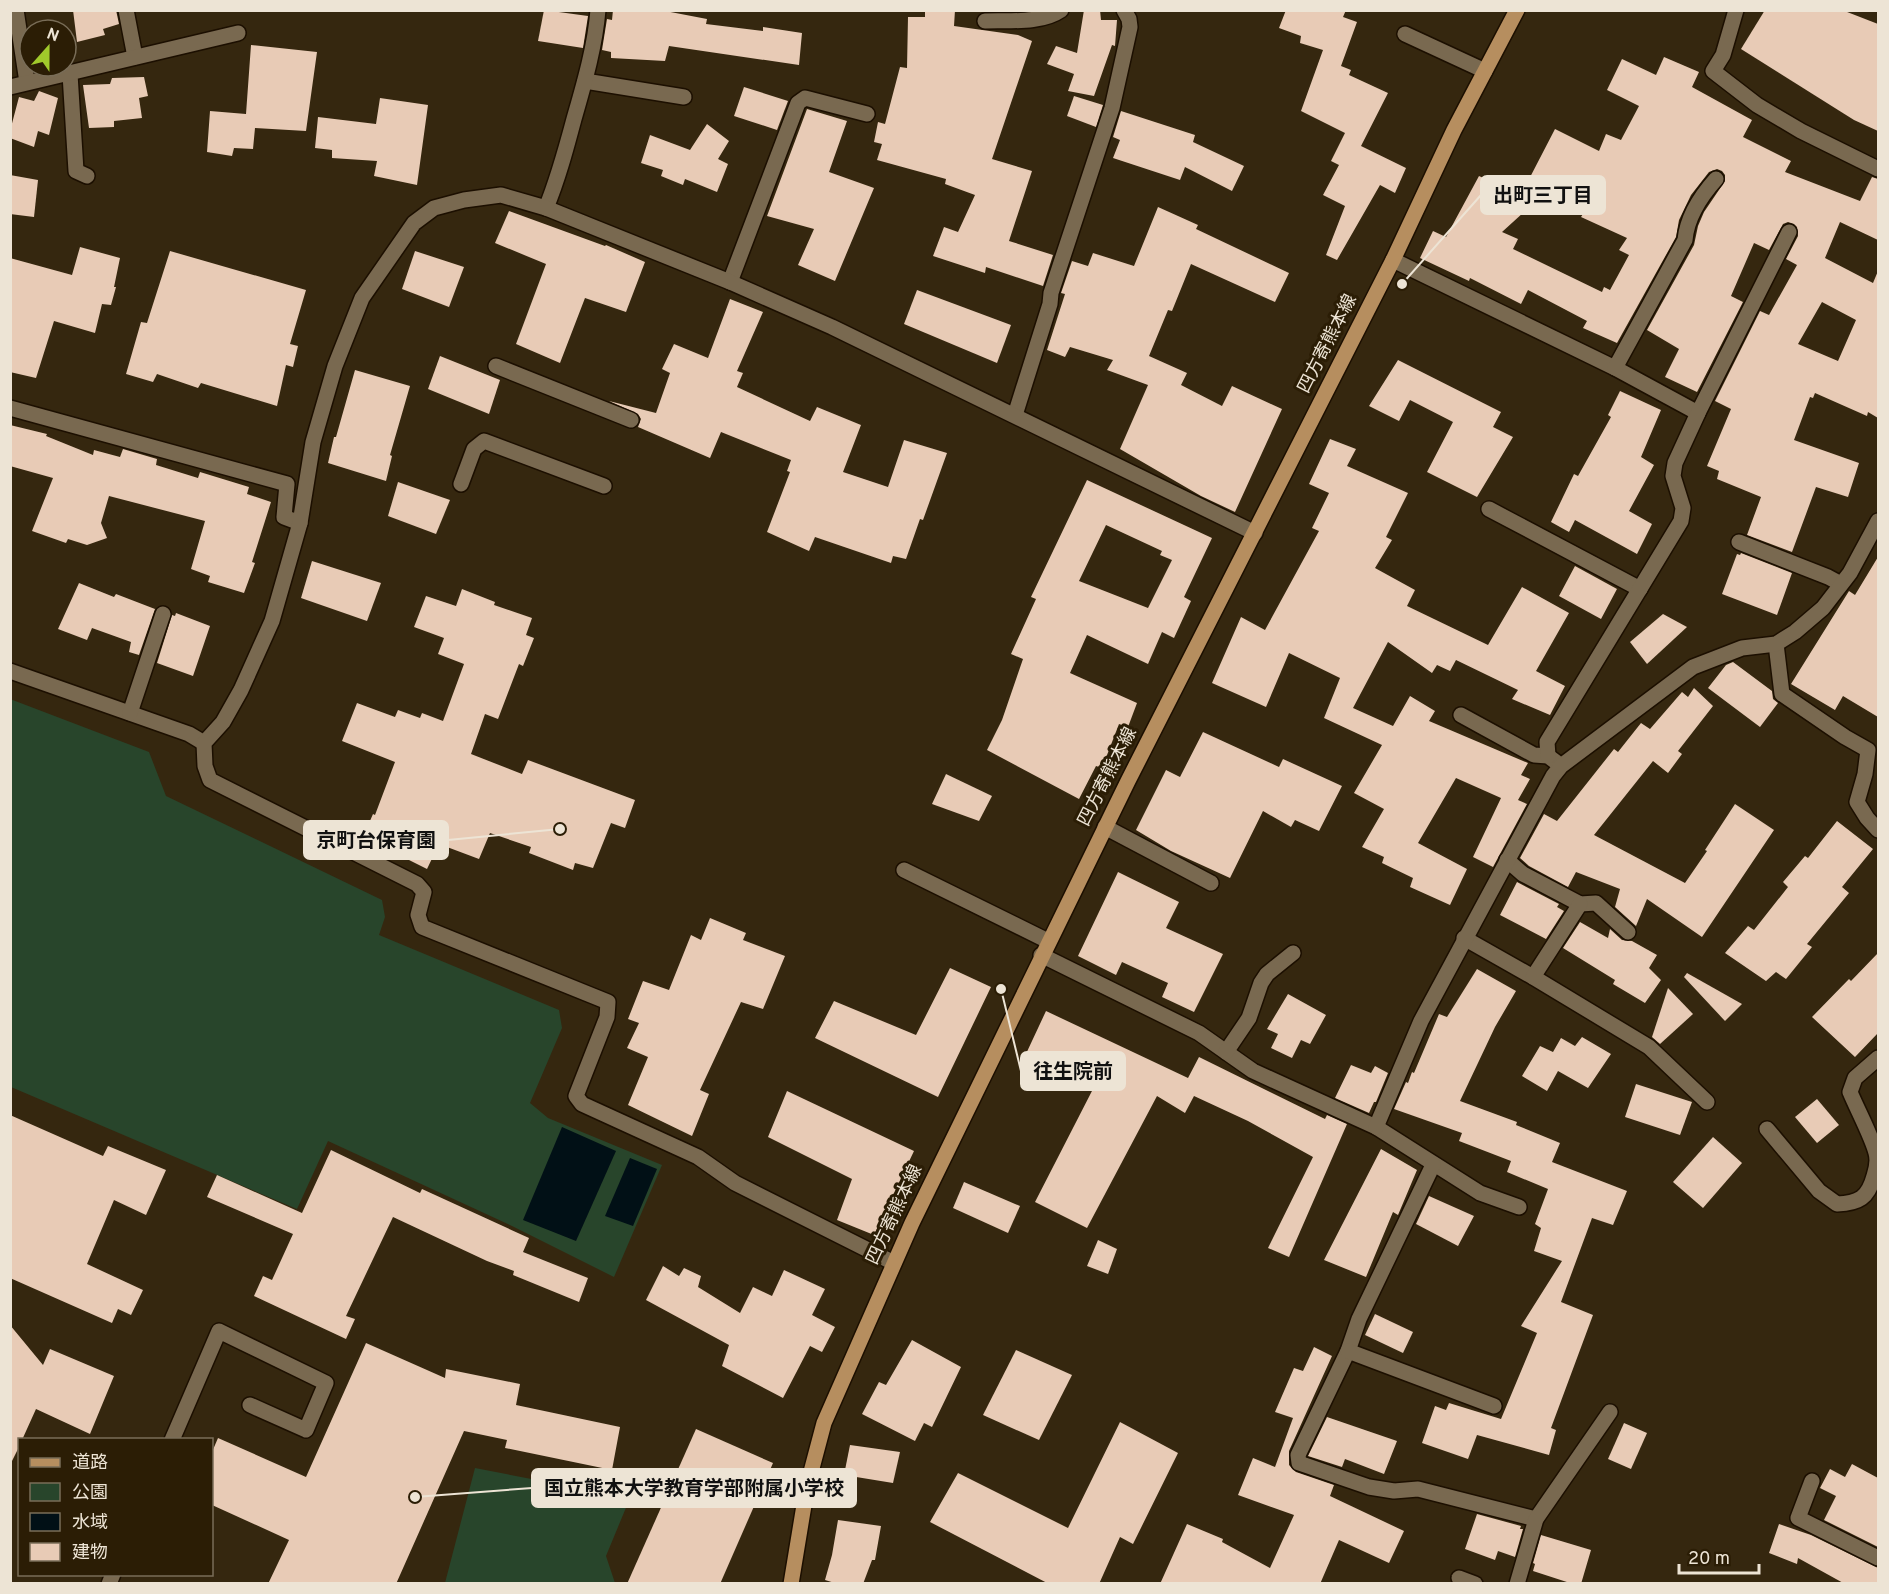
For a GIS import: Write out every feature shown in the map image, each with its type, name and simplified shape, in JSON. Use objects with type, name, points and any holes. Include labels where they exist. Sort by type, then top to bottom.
[{"type":"main road","name":"四方寄熊本線","points":[[791,1584],[807,1487],[824,1423],[894,1263],[1105,827],[1392,260],[1454,130],[1517,10]]},
{"type":"street","points":[[16,10],[27,82]]},
{"type":"street","points":[[126,10],[135,57]]},
{"type":"street","points":[[546,208],[555,186],[585,81],[597,26],[598,10]]},
{"type":"street","points":[[985,21],[1037,19],[1056,14],[1061,10]]},
{"type":"street","points":[[1015,415],[1050,304],[1050,293],[1112,108],[1130,27],[1124,10]]},
{"type":"street","points":[[1736,10],[1723,55],[1713,71],[1757,105],[1801,131],[1878,169]]},
{"type":"street","points":[[78,72],[238,33]]},
{"type":"street","points":[[1405,34],[1485,71]]},
{"type":"street","points":[[10,87],[48,78]]},
{"type":"street","points":[[70,78],[76,171],[87,176]]},
{"type":"street","points":[[585,81],[684,97]]},
{"type":"street","points":[[730,282],[798,103],[805,98],[867,114]]},
{"type":"street","points":[[1615,368],[1685,240],[1687,224],[1705,192],[1716,179]]},
{"type":"street","points":[[894,1263],[735,1183],[698,1156],[582,1104],[576,1096],[607,1017],[608,1002],[422,927],[418,915],[424,892],[417,884],[210,780],[205,766],[204,743],[222,722],[241,690],[272,621],[300,524],[313,442],[335,366],[362,298],[414,223],[434,207],[501,195],[546,208],[730,282],[832,327],[1255,533]]},
{"type":"street","points":[[1376,1127],[1421,1021],[1552,776],[1554,761],[1547,742],[1681,521],[1683,508],[1673,476],[1675,463],[1789,232]]},
{"type":"street","points":[[1392,260],[1615,368],[1698,413]]},
{"type":"street","points":[[496,366],[631,420]]},
{"type":"street","points":[[10,408],[287,484],[284,517],[300,524]]},
{"type":"street","points":[[461,484],[474,449],[484,441],[604,486]]},
{"type":"street","points":[[1490,509],[1640,589]]},
{"type":"street","points":[[1554,761],[1693,667],[1742,648],[1776,644],[1823,608],[1850,573],[1878,521]]},
{"type":"street","points":[[1739,542],[1841,584]]},
{"type":"street","points":[[130,713],[163,614]]},
{"type":"street","points":[[1776,644],[1782,694],[1868,750],[1865,774],[1857,802],[1878,830]]},
{"type":"street","points":[[10,670],[189,734],[204,743]]},
{"type":"street","points":[[1461,715],[1534,754],[1554,761]]},
{"type":"street","points":[[1105,827],[1211,883]]},
{"type":"street","points":[[1507,860],[1523,874],[1580,904],[1596,903],[1628,932]]},
{"type":"street","points":[[904,870],[1199,1033],[1253,1071],[1376,1127],[1480,1193],[1519,1207]]},
{"type":"street","points":[[1533,977],[1580,904]]},
{"type":"street","points":[[1464,939],[1533,977],[1649,1047],[1707,1102]]},
{"type":"street","points":[[1226,1052],[1249,1018],[1261,983],[1267,974],[1293,953]]},
{"type":"street","points":[[1767,1129],[1819,1191],[1837,1204],[1850,1204],[1863,1198],[1871,1189],[1877,1154],[1850,1092],[1855,1078],[1878,1058]]},
{"type":"street","points":[[1433,1165],[1359,1319],[1348,1351],[1298,1455],[1299,1463],[1369,1487],[1394,1491],[1418,1489],[1536,1519]]},
{"type":"street","points":[[173,1438],[219,1331],[326,1383],[306,1430],[250,1405]]},
{"type":"street","points":[[1348,1351],[1494,1406]]},
{"type":"street","points":[[1517,1584],[1536,1519],[1610,1412]]},
{"type":"street","points":[[1812,1481],[1798,1518],[1878,1558]]},
{"type":"street","points":[[1459,1578],[1475,1584]]},
{"type":"green space","points":[[10,699],[149,752],[166,796],[382,900],[385,917],[379,935],[559,1010],[562,1028],[530,1103],[548,1118],[662,1165],[614,1277],[512,1226],[328,1141],[297,1209],[11,1087]]},
{"type":"green space","points":[[475,1468],[630,1498],[606,1556],[615,1583],[445,1583]]},
{"type":"water","points":[[562,1127],[616,1151],[576,1241],[523,1220]]},
{"type":"water","points":[[630,1158],[657,1169],[633,1226],[605,1216]]},
{"type":"building","points":[[73,10],[116,10],[119,24],[103,29],[105,35],[78,42],[78,18],[74,18]]},
{"type":"building","points":[[544,10],[588,16],[583,48],[538,41]]},
{"type":"building","points":[[613,10],[660,10],[707,19],[706,24],[763,31],[763,27],[802,33],[799,65],[669,46],[665,61],[611,58],[611,52],[602,50],[607,19],[612,20]]},
{"type":"building","points":[[925,10],[955,10],[954,26],[1018,35],[1032,41],[992,159],[1032,171],[1009,241],[1053,255],[1043,286],[986,267],[985,273],[933,256],[944,227],[958,232],[975,195],[945,184],[946,179],[877,160],[882,144],[874,142],[878,122],[885,124],[900,67],[907,68],[908,17],[925,17]]},
{"type":"building","points":[[1084,10],[1100,10],[1101,20],[1117,20],[1115,46],[1112,45],[1094,96],[1068,91],[1074,74],[1047,64],[1056,46],[1077,53]]},
{"type":"building","points":[[1286,10],[1346,10],[1343,17],[1357,22],[1341,66],[1351,70],[1349,75],[1388,93],[1361,146],[1406,168],[1395,193],[1380,185],[1337,260],[1326,255],[1345,206],[1323,195],[1339,165],[1331,161],[1345,133],[1301,111],[1323,50],[1300,43],[1301,36],[1279,28]]},
{"type":"building","points":[[1765,10],[1842,10],[1878,24],[1878,131],[1854,120],[1741,49]]},
{"type":"building","points":[[251,45],[317,52],[306,131],[255,128],[253,149],[234,148],[232,156],[207,152],[210,111],[246,114]]},
{"type":"building","points":[[1664,57],[1699,72],[1692,87],[1752,120],[1743,137],[1791,161],[1785,172],[1860,201],[1872,177],[1878,179],[1878,240],[1840,222],[1825,258],[1873,283],[1878,271],[1878,418],[1868,412],[1867,416],[1815,393],[1813,398],[1810,397],[1794,440],[1859,463],[1848,497],[1816,487],[1792,552],[1747,535],[1761,497],[1717,479],[1719,471],[1707,466],[1731,409],[1715,401],[1760,311],[1769,315],[1797,265],[1786,259],[1798,236],[1797,227],[1794,224],[1788,222],[1783,224],[1769,250],[1754,243],[1731,296],[1743,302],[1697,392],[1665,377],[1679,349],[1647,330],[1694,245],[1704,212],[1725,181],[1722,171],[1717,169],[1709,172],[1691,195],[1679,220],[1676,237],[1617,343],[1583,328],[1587,321],[1528,290],[1521,304],[1470,278],[1469,281],[1420,258],[1433,231],[1446,237],[1479,176],[1529,199],[1524,212],[1502,232],[1518,239],[1513,249],[1602,292],[1604,287],[1610,290],[1629,255],[1619,250],[1627,238],[1581,217],[1583,214],[1526,185],[1555,129],[1599,151],[1606,134],[1621,140],[1639,106],[1607,90],[1622,59],[1656,75]],"holes":[[[1822,302],[1856,320],[1838,361],[1798,344]]]},
{"type":"building","points":[[144,77],[148,96],[139,98],[142,118],[114,121],[114,127],[89,128],[83,85],[110,84],[112,78]]},
{"type":"building","points":[[744,87],[788,101],[777,130],[734,116]]},
{"type":"building","points":[[39,91],[58,98],[49,135],[38,131],[34,147],[10,138],[10,131],[19,97],[34,101]]},
{"type":"building","points":[[1074,96],[1103,105],[1096,127],[1067,116]]},
{"type":"building","points":[[380,98],[428,105],[417,185],[374,176],[377,161],[332,158],[332,150],[315,148],[318,117],[376,124]]},
{"type":"building","points":[[807,109],[847,121],[829,172],[874,188],[835,281],[798,265],[814,229],[767,216]]},
{"type":"building","points":[[1121,111],[1195,135],[1193,142],[1244,166],[1232,191],[1185,167],[1180,180],[1113,158],[1120,140],[1113,137]]},
{"type":"building","points":[[707,124],[729,141],[718,159],[728,164],[717,192],[685,179],[683,185],[661,176],[663,170],[641,163],[650,135],[690,150]]},
{"type":"building","points":[[10,175],[38,180],[34,217],[10,214]]},
{"type":"building","points":[[1158,207],[1198,225],[1196,229],[1289,273],[1275,302],[1191,264],[1172,311],[1168,310],[1149,356],[1187,373],[1181,385],[1222,406],[1232,386],[1282,409],[1235,512],[1201,496],[1120,449],[1148,385],[1107,370],[1113,360],[1070,347],[1065,357],[1047,350],[1065,294],[1061,293],[1072,261],[1088,266],[1093,253],[1134,266]]},
{"type":"building","points":[[509,211],[606,245],[645,262],[626,312],[585,298],[560,363],[516,344],[546,264],[495,243]]},
{"type":"building","points":[[80,247],[120,258],[111,305],[102,304],[95,333],[54,321],[36,378],[10,372],[10,258],[72,275]]},
{"type":"building","points":[[170,251],[306,290],[290,344],[298,346],[293,367],[286,365],[277,406],[201,383],[198,388],[157,374],[153,382],[126,374],[141,322],[147,323]]},
{"type":"building","points":[[415,251],[464,267],[449,307],[402,289]]},
{"type":"building","points":[[917,290],[1011,325],[997,363],[904,324]]},
{"type":"building","points":[[730,299],[763,312],[737,371],[743,373],[737,387],[810,421],[817,407],[861,425],[843,472],[888,487],[904,440],[947,453],[906,559],[893,556],[891,563],[815,537],[809,551],[767,532],[790,472],[787,471],[791,460],[721,432],[710,458],[638,427],[641,419],[638,414],[609,401],[656,413],[670,373],[662,369],[674,344],[708,358]]},
{"type":"building","points":[[440,356],[500,380],[489,414],[428,389]]},
{"type":"building","points":[[1398,360],[1501,412],[1493,427],[1513,437],[1477,497],[1427,472],[1453,422],[1410,400],[1399,421],[1369,406]]},
{"type":"building","points":[[355,370],[410,386],[390,455],[392,456],[386,481],[328,463]]},
{"type":"building","points":[[1620,391],[1661,410],[1641,457],[1654,465],[1629,511],[1652,524],[1637,554],[1575,520],[1569,532],[1551,522],[1574,474],[1578,476],[1611,417],[1608,415]]},
{"type":"building","points":[[10,425],[47,434],[46,436],[93,455],[94,450],[120,457],[123,449],[157,459],[156,465],[198,478],[200,472],[249,487],[247,494],[271,502],[252,562],[255,563],[244,593],[208,582],[210,576],[191,569],[205,521],[109,496],[101,523],[107,538],[87,545],[68,539],[66,543],[32,531],[53,478],[10,466]]},
{"type":"building","points":[[1330,439],[1356,449],[1347,466],[1408,493],[1386,537],[1392,540],[1375,568],[1415,590],[1407,606],[1488,645],[1522,587],[1569,613],[1536,671],[1565,686],[1550,715],[1512,699],[1518,690],[1456,660],[1450,671],[1437,665],[1432,673],[1388,642],[1353,708],[1393,726],[1410,696],[1435,711],[1429,721],[1528,763],[1521,775],[1530,779],[1518,800],[1527,804],[1493,867],[1473,857],[1501,798],[1456,778],[1418,843],[1467,869],[1450,905],[1410,887],[1413,878],[1382,863],[1384,857],[1362,847],[1384,809],[1354,793],[1382,745],[1324,718],[1340,678],[1289,653],[1266,707],[1212,683],[1241,617],[1265,630],[1319,531],[1312,528],[1329,493],[1309,484]]},
{"type":"building","points":[[1087,480],[1212,538],[1184,597],[1191,601],[1174,638],[1162,632],[1148,664],[1087,635],[1070,673],[1137,703],[1128,727],[1119,724],[1102,768],[1096,766],[1079,799],[987,750],[1002,720],[1023,659],[1011,654],[1036,599],[1031,597]],"holes":[[[1106,525],[1162,551],[1160,555],[1172,560],[1148,608],[1079,581]]]},
{"type":"building","points":[[398,482],[450,500],[436,534],[388,516]]},
{"type":"building","points":[[1741,553],[1792,573],[1777,615],[1722,594],[1737,554]]},
{"type":"building","points":[[1878,557],[1878,717],[1843,696],[1835,710],[1791,684],[1849,591],[1855,595]]},
{"type":"building","points":[[312,561],[381,583],[367,621],[301,598]]},
{"type":"building","points":[[1575,566],[1617,589],[1601,619],[1559,596]]},
{"type":"building","points":[[79,583],[114,597],[116,594],[155,609],[139,655],[129,652],[131,642],[92,628],[87,640],[58,629]]},
{"type":"building","points":[[462,589],[495,602],[494,605],[532,618],[526,635],[534,638],[523,666],[519,664],[498,719],[485,714],[471,754],[522,774],[528,760],[635,800],[625,828],[611,823],[593,868],[575,863],[573,870],[529,853],[531,847],[490,833],[479,859],[439,844],[427,869],[363,837],[373,814],[375,815],[395,762],[342,741],[357,703],[395,717],[398,710],[420,718],[422,713],[443,721],[464,664],[438,654],[444,638],[414,627],[426,596],[456,606]]},
{"type":"building","points":[[176,613],[210,626],[193,676],[157,663],[172,615],[175,616]]},
{"type":"building","points":[[1663,614],[1687,627],[1647,664],[1630,642]]},
{"type":"building","points":[[1733,662],[1772,691],[1773,699],[1778,703],[1760,727],[1708,688],[1726,665]]},
{"type":"building","points":[[1694,688],[1713,706],[1678,751],[1682,754],[1668,773],[1653,761],[1594,835],[1685,883],[1735,804],[1774,830],[1702,937],[1647,899],[1636,926],[1615,907],[1620,889],[1576,872],[1568,887],[1529,866],[1520,858],[1544,814],[1557,821],[1614,749],[1618,752],[1641,723],[1650,729],[1682,692],[1688,697]]},
{"type":"building","points":[[1203,732],[1279,767],[1283,759],[1342,786],[1319,831],[1295,820],[1291,827],[1263,811],[1230,878],[1171,851],[1136,830],[1166,770],[1180,777]]},
{"type":"building","points":[[946,774],[992,796],[979,821],[932,804]]},
{"type":"building","points":[[1837,821],[1873,849],[1842,887],[1849,893],[1807,944],[1812,947],[1786,979],[1776,972],[1766,981],[1725,953],[1748,926],[1754,930],[1788,887],[1783,882],[1805,856],[1808,858]]},
{"type":"building","points":[[1118,872],[1179,902],[1166,928],[1223,954],[1194,1012],[1162,997],[1168,983],[1122,962],[1116,975],[1078,956]]},
{"type":"building","points":[[1517,882],[1559,904],[1557,907],[1564,911],[1546,939],[1500,915]]},
{"type":"building","points":[[710,918],[746,933],[743,940],[785,956],[763,1009],[741,1002],[700,1090],[709,1094],[692,1136],[628,1105],[648,1057],[627,1048],[639,1023],[628,1019],[643,981],[669,990],[691,935],[701,940]]},
{"type":"building","points":[[1580,922],[1608,938],[1610,929],[1622,940],[1632,941],[1657,955],[1649,968],[1661,980],[1645,1003],[1613,984],[1615,980],[1563,948]]},
{"type":"building","points":[[1878,953],[1878,1033],[1855,1057],[1812,1017]]},
{"type":"building","points":[[950,968],[991,987],[938,1097],[815,1038],[834,1001],[916,1035]]},
{"type":"building","points":[[1477,969],[1516,991],[1495,1027],[1460,1101],[1517,1122],[1516,1125],[1560,1143],[1552,1162],[1627,1191],[1613,1225],[1592,1218],[1561,1302],[1593,1315],[1551,1428],[1556,1430],[1549,1455],[1477,1435],[1468,1459],[1422,1443],[1435,1406],[1446,1410],[1449,1403],[1501,1419],[1537,1333],[1521,1326],[1562,1261],[1534,1251],[1541,1228],[1535,1224],[1548,1189],[1507,1172],[1511,1161],[1459,1141],[1462,1133],[1394,1109],[1406,1082],[1408,1083],[1412,1072],[1414,1073],[1439,1014],[1447,1017]]},
{"type":"building","points":[[1687,973],[1742,1004],[1725,1021],[1684,977]]},
{"type":"building","points":[[1668,988],[1693,1014],[1660,1044],[1652,1037]]},
{"type":"building","points":[[1288,994],[1326,1015],[1310,1044],[1301,1040],[1292,1058],[1271,1048],[1278,1034],[1267,1029]]},
{"type":"building","points":[[1046,1011],[1188,1078],[1199,1057],[1325,1119],[1327,1115],[1347,1124],[1289,1257],[1268,1248],[1313,1157],[1248,1121],[1194,1096],[1185,1113],[1157,1096],[1087,1228],[1035,1202],[1093,1089],[1025,1056]]},
{"type":"building","points":[[1582,1037],[1611,1054],[1588,1088],[1558,1071],[1547,1091],[1522,1076],[1540,1046],[1553,1052],[1561,1038],[1575,1046]]},
{"type":"building","points":[[1351,1065],[1371,1073],[1375,1066],[1388,1073],[1369,1113],[1335,1098]]},
{"type":"building","points":[[1636,1084],[1692,1102],[1680,1135],[1625,1117]]},
{"type":"building","points":[[787,1091],[914,1151],[874,1235],[837,1220],[852,1179],[768,1137]]},
{"type":"building","points":[[1817,1099],[1839,1125],[1817,1143],[1795,1117]]},
{"type":"building","points":[[10,1115],[103,1156],[108,1146],[166,1170],[146,1215],[114,1200],[87,1264],[143,1290],[131,1315],[118,1309],[112,1323],[10,1278]]},
{"type":"building","points":[[1713,1137],[1742,1163],[1703,1208],[1673,1182]]},
{"type":"building","points":[[1381,1149],[1417,1170],[1398,1215],[1393,1212],[1366,1277],[1324,1260]]},
{"type":"building","points":[[331,1150],[420,1193],[422,1189],[529,1238],[523,1252],[588,1278],[579,1302],[513,1275],[514,1271],[487,1261],[393,1217],[346,1316],[355,1319],[346,1339],[254,1296],[263,1276],[272,1280],[293,1234],[207,1197],[217,1175],[302,1213]]},
{"type":"building","points":[[964,1182],[1020,1206],[1008,1233],[953,1208]]},
{"type":"building","points":[[1429,1196],[1474,1216],[1458,1246],[1416,1224]]},
{"type":"building","points":[[1098,1240],[1117,1249],[1108,1274],[1087,1266]]},
{"type":"building","points":[[663,1266],[679,1276],[684,1268],[701,1276],[698,1287],[740,1313],[753,1287],[772,1296],[784,1270],[825,1289],[812,1315],[835,1327],[822,1352],[810,1346],[783,1398],[722,1366],[729,1345],[646,1300]]},
{"type":"building","points":[[1375,1314],[1413,1332],[1403,1353],[1365,1335]]},
{"type":"building","points":[[10,1325],[43,1365],[50,1349],[114,1376],[90,1434],[36,1409],[23,1438],[18,1438],[18,1449],[10,1465]]},
{"type":"building","points":[[912,1340],[961,1367],[932,1427],[924,1423],[915,1441],[862,1414],[879,1382],[886,1385]]},
{"type":"building","points":[[366,1343],[445,1378],[446,1369],[520,1384],[516,1405],[620,1427],[612,1470],[505,1448],[507,1440],[464,1431],[396,1584],[268,1584],[289,1540],[213,1505],[213,1450],[218,1438],[306,1477]]},
{"type":"building","points":[[1314,1347],[1332,1356],[1289,1451],[1289,1465],[1296,1472],[1334,1485],[1330,1496],[1404,1531],[1389,1563],[1339,1540],[1320,1584],[1160,1584],[1187,1524],[1223,1539],[1222,1542],[1270,1568],[1294,1515],[1238,1495],[1253,1458],[1275,1467],[1293,1418],[1275,1412],[1294,1368],[1303,1371]]},
{"type":"building","points":[[1016,1350],[1072,1375],[1039,1440],[983,1415]]},
{"type":"building","points":[[1327,1417],[1397,1441],[1384,1474],[1345,1459],[1342,1467],[1308,1456]]},
{"type":"building","points":[[1120,1422],[1178,1453],[1133,1544],[1120,1537],[1099,1584],[1049,1584],[930,1522],[958,1473],[1068,1528]]},
{"type":"building","points":[[1624,1423],[1647,1433],[1631,1469],[1608,1459]]},
{"type":"building","points":[[696,1429],[773,1463],[720,1584],[627,1584]]},
{"type":"building","points":[[850,1445],[900,1452],[893,1483],[844,1475]]},
{"type":"building","points":[[1852,1464],[1878,1478],[1878,1547],[1824,1520],[1836,1496],[1820,1488],[1830,1469],[1845,1477]]},
{"type":"building","points":[[1477,1514],[1521,1526],[1520,1529],[1523,1529],[1515,1557],[1498,1551],[1495,1560],[1465,1549]]},
{"type":"building","points":[[838,1520],[881,1526],[875,1560],[872,1560],[863,1584],[838,1584],[825,1580]]},
{"type":"building","points":[[1779,1524],[1811,1535],[1878,1568],[1878,1584],[1845,1584],[1798,1558],[1797,1564],[1769,1553]]},
{"type":"building","points":[[1541,1535],[1591,1550],[1581,1584],[1573,1584],[1533,1571]]},
{"type":"place","name":"出町三丁目","points":[[1402,284]]},
{"type":"place","name":"京町台保育園","points":[[560,829]]},
{"type":"place","name":"往生院前","points":[[1001,989]]},
{"type":"place","name":"国立熊本大学教育学部附属小学校","points":[[415,1497]]}]
